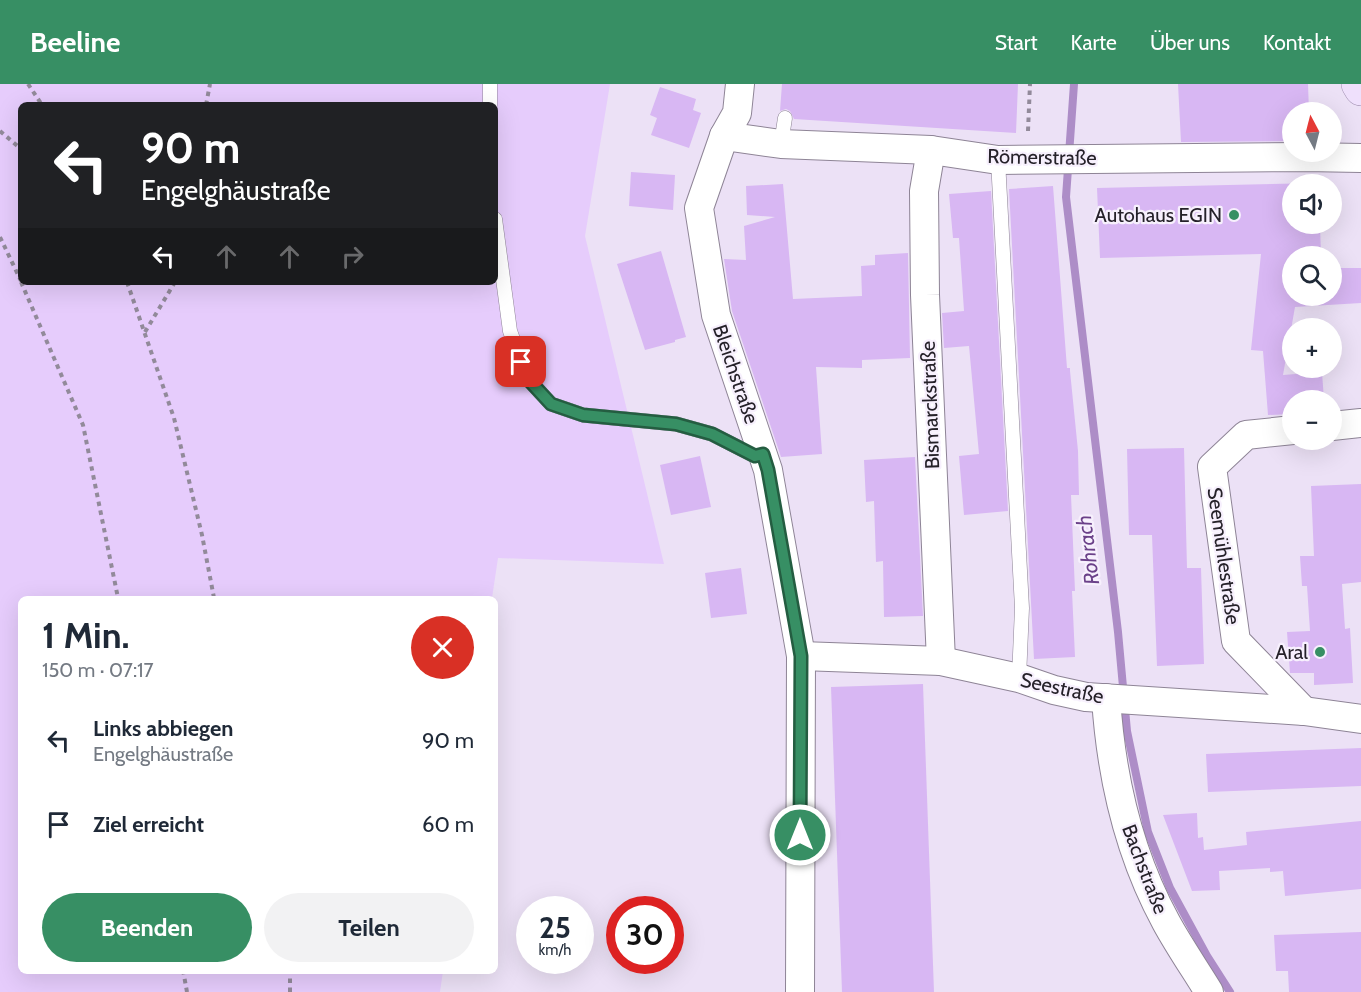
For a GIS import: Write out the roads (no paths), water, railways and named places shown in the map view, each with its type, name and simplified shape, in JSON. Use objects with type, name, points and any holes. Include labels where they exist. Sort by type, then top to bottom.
[{"type":"main road","points":[[1358,84],[1361,90]]},
{"type":"street","name":"Bleichstraße","points":[[740,84],[737,113],[724,136],[699,208],[716,315],[768,470],[801,656],[800,992]]},
{"type":"street","name":"Römerstraße","points":[[724,136],[783,131],[998,160],[1361,158]]},
{"type":"street","name":"Bismarckstraße","points":[[932,150],[924,191],[925,295],[941,660]]},
{"type":"street","points":[[1342,425],[1361,423]]},
{"type":"street","name":"Seemühlestraße","points":[[1282,431],[1246,435],[1212,468],[1236,640],[1304,711]]},
{"type":"street","name":"Seestraße","points":[[801,656],[941,660],[1019,678],[1054,690],[1086,697],[1304,711],[1361,718]]},
{"type":"street","name":"Bachstraße","points":[[1110,699],[1112,757],[1122,806],[1140,867],[1166,922],[1209,992]]},
{"type":"lane","points":[[490,84],[490,102]]},
{"type":"lane","points":[[998,160],[1022,608],[1019,678]]},
{"type":"lane","points":[[498,241],[510,331],[527,378],[551,404],[583,415],[676,424],[712,434],[755,456],[763,454]]},
{"type":"waterway","name":"Rohrach","points":[[1074,84],[1066,197],[1118,632],[1127,731],[1148,832],[1170,888],[1207,956],[1230,992]]},
{"type":"place","name":"Autohaus EGIN","points":[[1234,215]]},
{"type":"place","name":"Aral","points":[[1320,652]]}]
